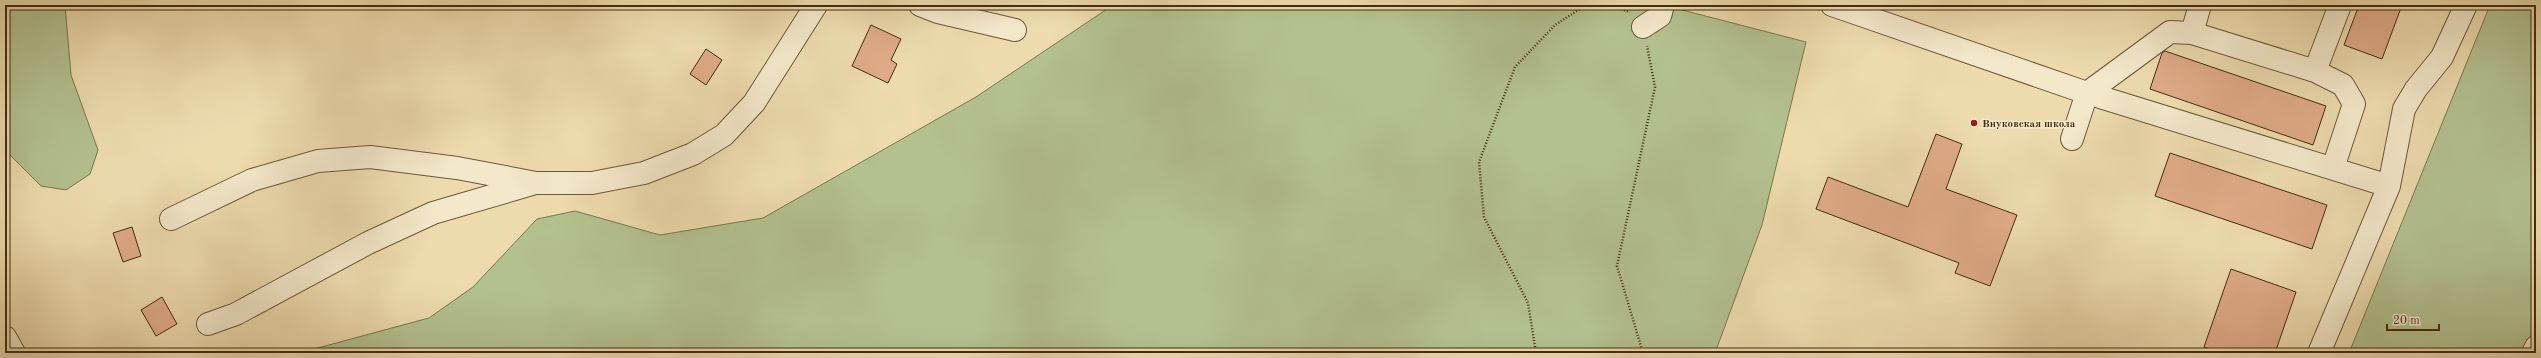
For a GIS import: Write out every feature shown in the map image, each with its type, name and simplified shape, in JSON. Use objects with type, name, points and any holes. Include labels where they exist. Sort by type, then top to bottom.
[{"type":"street","points":[[171,219],[252,180],[318,161],[370,157],[457,168],[536,183],[592,183],[644,173],[693,154],[724,135],[754,102],[816,5]]},
{"type":"street","points":[[920,5],[938,12],[1015,30]]},
{"type":"street","points":[[1643,27],[1660,16],[1663,5]]},
{"type":"street","points":[[1832,5],[2087,93],[2389,186]]},
{"type":"street","points":[[2192,33],[2200,5]]},
{"type":"street","points":[[2314,71],[2340,5]]},
{"type":"street","points":[[2322,351],[2389,186],[2404,109],[2416,89],[2442,58],[2466,5]]},
{"type":"street","points":[[2072,138],[2087,93],[2170,32],[2192,33],[2314,71],[2343,85],[2354,104],[2333,168]]},
{"type":"street","points":[[208,324],[236,314],[368,243],[433,213],[536,183]]},
{"type":"street","points":[[5,337],[14,353]]},
{"type":"street","points":[[2533,353],[2536,346]]},
{"type":"path","points":[[1536,353],[1528,303],[1484,217],[1479,162],[1515,67],[1555,25],[1586,5]]},
{"type":"path","points":[[1642,353],[1617,266],[1655,87],[1643,27]]},
{"type":"green space","points":[[5,5],[65,5],[71,75],[98,150],[90,174],[66,190],[41,186],[5,150]]},
{"type":"green space","points":[[1113,5],[1663,5],[1806,42],[1762,225],[1715,353],[299,353],[429,318],[473,287],[537,219],[575,211],[660,235],[763,218],[976,97]]},
{"type":"green space","points":[[2490,5],[2536,5],[2536,353],[2349,353]]},
{"type":"building","points":[[2359,5],[2402,5],[2382,59],[2344,45]]},
{"type":"building","points":[[871,25],[901,39],[891,60],[897,64],[888,83],[852,66]]},
{"type":"building","points":[[706,49],[722,60],[706,85],[690,74]]},
{"type":"building","points":[[2165,51],[2326,106],[2313,145],[2150,89],[2162,53]]},
{"type":"building","points":[[1936,134],[1962,144],[1946,189],[2017,215],[1990,286],[1955,273],[1959,263],[1816,209],[1828,177],[1908,207]]},
{"type":"building","points":[[2170,153],[2327,205],[2312,249],[2155,196]]},
{"type":"building","points":[[132,227],[141,256],[123,262],[113,233]]},
{"type":"building","points":[[2231,269],[2296,292],[2275,353],[2220,353],[2204,347]]},
{"type":"building","points":[[162,297],[177,324],[156,336],[141,310]]},
{"type":"place","name":"Внуковская школа","points":[[1974,123]]}]
